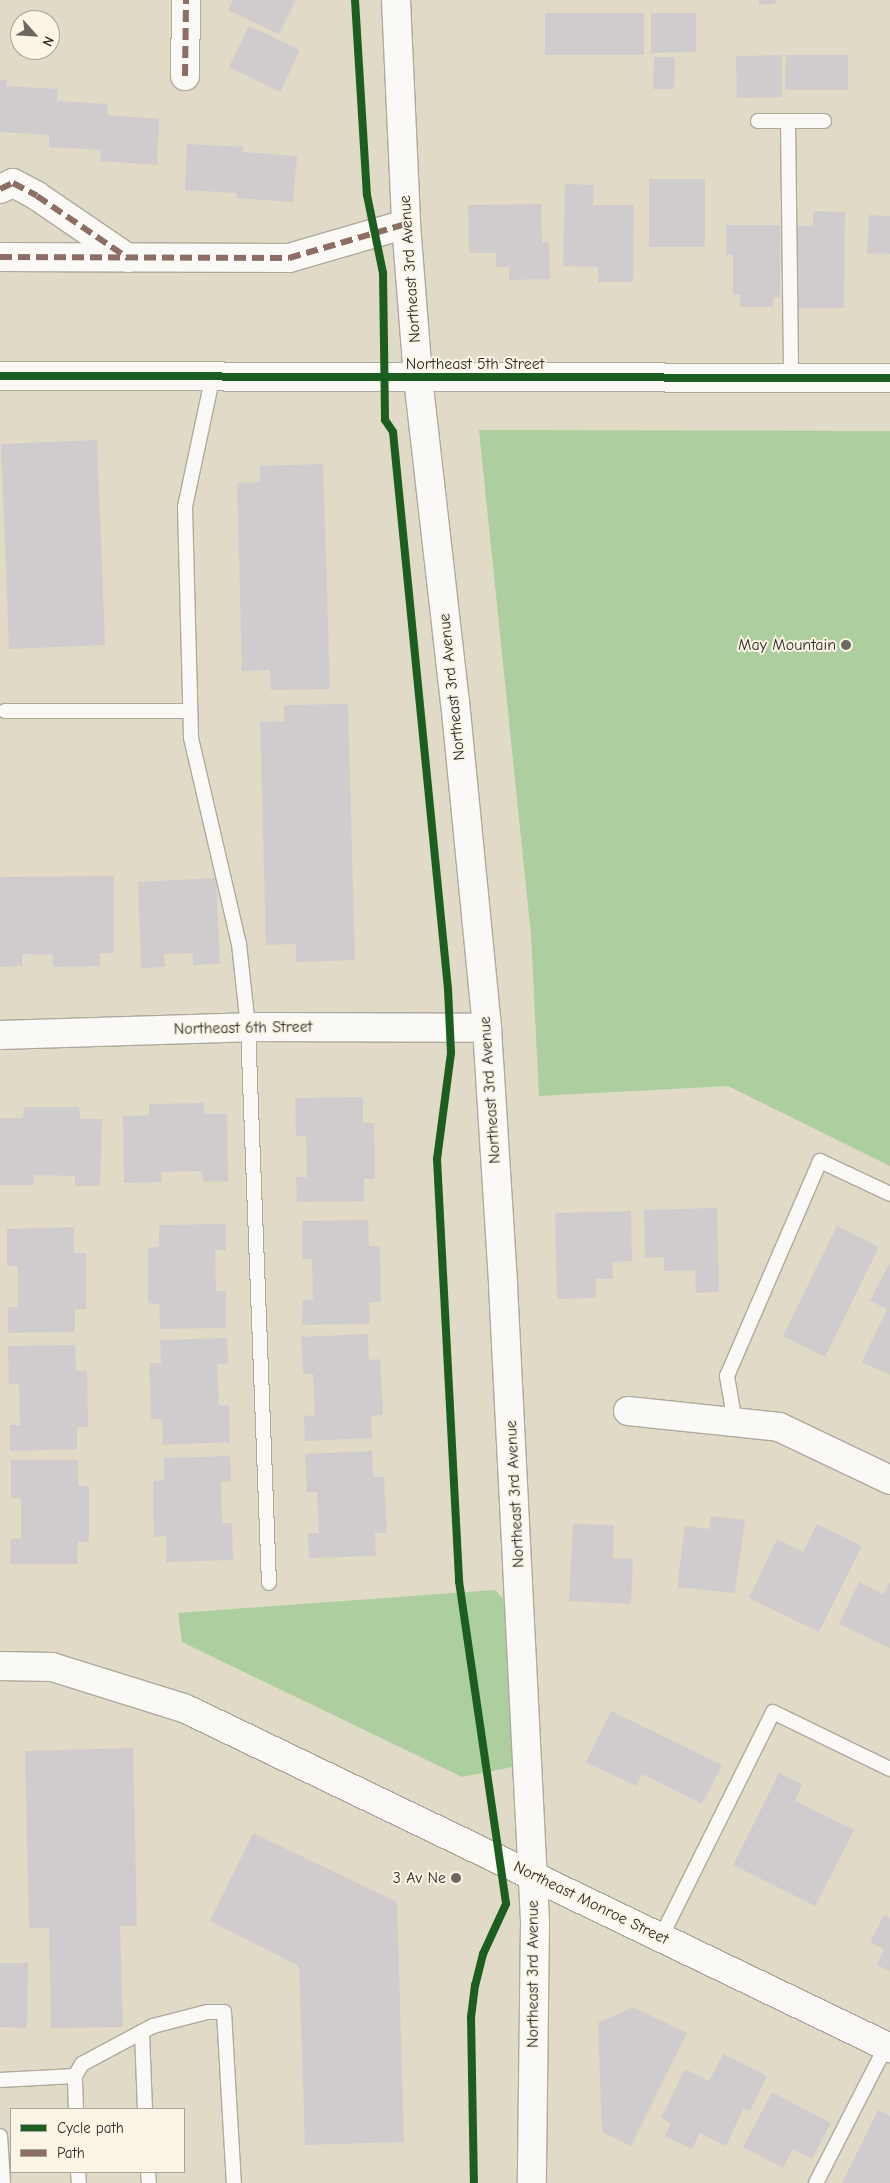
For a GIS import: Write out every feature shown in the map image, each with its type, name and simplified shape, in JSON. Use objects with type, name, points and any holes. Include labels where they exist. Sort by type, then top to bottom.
[{"type":"street","points":[[185,76],[186,0]]},
{"type":"street","name":"Northeast 3rd Avenue","points":[[396,0],[406,224],[418,378],[455,701],[486,1028],[519,1570],[535,1922],[532,2183]]},
{"type":"street","points":[[0,189],[13,182],[128,258]]},
{"type":"street","points":[[0,257],[289,258],[406,224]]},
{"type":"street","name":"Northeast 5th Street","points":[[0,376],[890,378]]},
{"type":"street","name":"Northeast 6th Street","points":[[0,1035],[248,1027],[486,1028]]},
{"type":"street","points":[[628,1412],[779,1427],[890,1480]]},
{"type":"street","name":"Northeast Monroe Street","points":[[0,1666],[52,1667],[184,1708],[888,2047]]},
{"type":"lane","points":[[758,121],[824,121]]},
{"type":"lane","points":[[788,121],[791,378]]},
{"type":"lane","points":[[213,375],[185,507],[190,738],[239,944],[248,1027],[269,1583]]},
{"type":"lane","points":[[5,711],[190,711]]},
{"type":"lane","points":[[735,1422],[726,1376],[820,1161],[890,1194]]},
{"type":"lane","points":[[661,1937],[773,1712],[890,1769]]},
{"type":"lane","points":[[76,2108],[75,2076],[82,2064],[153,2026],[207,2012],[224,2012],[234,2183]]},
{"type":"lane","points":[[142,2032],[145,2108]]},
{"type":"lane","points":[[816,2183],[888,2047]]},
{"type":"lane","points":[[0,2080],[75,2076]]},
{"type":"lane","points":[[0,2136],[3,2183]]},
{"type":"green space","points":[[479,430],[890,431],[890,1166],[728,1086],[539,1096],[531,935]]},
{"type":"green space","points":[[495,1590],[508,1604],[512,1767],[462,1777],[182,1642],[178,1613]]},
{"type":"building","points":[[233,0],[296,0],[279,34],[228,10]]},
{"type":"building","points":[[759,0],[775,0],[776,4],[759,5]]},
{"type":"building","points":[[545,13],[644,13],[644,55],[545,55]]},
{"type":"building","points":[[651,13],[696,13],[696,52],[651,53]]},
{"type":"building","points":[[249,26],[300,50],[280,92],[229,67]]},
{"type":"building","points":[[782,55],[782,97],[737,98],[736,56]]},
{"type":"building","points":[[786,55],[848,55],[848,90],[785,90]]},
{"type":"building","points":[[654,57],[675,57],[674,89],[653,89]]},
{"type":"building","points":[[0,80],[7,80],[6,86],[58,89],[57,101],[108,104],[107,115],[159,119],[157,165],[100,161],[101,150],[49,147],[49,135],[0,132]]},
{"type":"building","points":[[187,144],[244,147],[243,152],[297,156],[293,202],[237,198],[237,193],[185,190]]},
{"type":"building","points":[[649,179],[705,179],[705,247],[649,247]]},
{"type":"building","points":[[565,184],[594,185],[593,205],[634,205],[633,282],[598,282],[598,267],[563,266]]},
{"type":"building","points":[[541,204],[542,242],[549,242],[550,279],[509,280],[509,267],[496,267],[496,253],[469,253],[468,205]]},
{"type":"building","points":[[813,211],[845,212],[844,308],[797,308],[798,226],[813,226]]},
{"type":"building","points":[[869,215],[890,216],[890,254],[867,253]]},
{"type":"building","points":[[726,225],[780,225],[780,297],[773,297],[773,307],[740,307],[740,295],[733,295],[733,255],[726,255]]},
{"type":"building","points":[[97,440],[105,645],[9,649],[1,444]]},
{"type":"building","points":[[323,464],[330,689],[271,690],[270,670],[242,671],[237,483],[260,482],[260,466]]},
{"type":"building","points":[[348,704],[355,960],[296,962],[296,944],[266,945],[260,722],[284,721],[284,705]]},
{"type":"building","points":[[114,876],[114,953],[100,953],[100,966],[53,967],[53,955],[22,954],[22,966],[0,967],[0,877]]},
{"type":"building","points":[[216,878],[220,964],[193,965],[193,953],[164,954],[165,967],[141,968],[138,882]]},
{"type":"building","points":[[363,1097],[363,1123],[374,1123],[375,1179],[364,1179],[364,1201],[297,1202],[296,1177],[307,1177],[306,1136],[296,1136],[295,1098]]},
{"type":"building","points":[[204,1103],[204,1114],[227,1114],[228,1181],[203,1182],[202,1171],[161,1172],[162,1182],[124,1183],[123,1116],[149,1115],[149,1104]]},
{"type":"building","points":[[24,1107],[79,1107],[80,1119],[102,1119],[100,1186],[75,1186],[75,1176],[34,1175],[34,1185],[0,1185],[0,1118],[23,1118]]},
{"type":"building","points":[[717,1208],[719,1292],[696,1293],[695,1270],[664,1271],[664,1257],[645,1258],[644,1210]]},
{"type":"building","points":[[631,1211],[632,1261],[612,1262],[613,1279],[596,1279],[596,1298],[557,1299],[555,1213]]},
{"type":"building","points":[[368,1220],[369,1246],[380,1246],[381,1302],[369,1302],[370,1324],[302,1325],[303,1300],[313,1300],[312,1259],[302,1259],[302,1221]]},
{"type":"building","points":[[226,1224],[226,1250],[215,1250],[216,1291],[226,1291],[226,1328],[160,1329],[159,1304],[148,1303],[148,1248],[159,1247],[159,1225]]},
{"type":"building","points":[[837,1226],[879,1247],[825,1357],[783,1336]]},
{"type":"building","points":[[74,1227],[74,1253],[86,1253],[86,1309],[75,1309],[75,1332],[8,1333],[8,1307],[18,1307],[18,1266],[7,1266],[7,1229]]},
{"type":"building","points":[[889,1264],[890,1375],[862,1362],[887,1309],[870,1301]]},
{"type":"building","points":[[368,1334],[369,1360],[380,1359],[383,1415],[371,1416],[372,1438],[305,1441],[304,1416],[315,1415],[313,1374],[303,1374],[301,1337]]},
{"type":"building","points":[[227,1338],[228,1363],[217,1364],[219,1405],[229,1405],[230,1442],[163,1445],[162,1419],[151,1419],[149,1363],[161,1363],[160,1340]]},
{"type":"building","points":[[75,1345],[76,1371],[87,1370],[88,1427],[77,1427],[77,1449],[10,1451],[10,1425],[20,1425],[19,1384],[9,1384],[8,1346]]},
{"type":"building","points":[[372,1451],[373,1477],[384,1477],[387,1533],[375,1533],[376,1556],[309,1558],[308,1533],[319,1533],[317,1492],[307,1492],[305,1454]]},
{"type":"building","points":[[230,1456],[231,1481],[221,1482],[222,1523],[232,1523],[233,1560],[166,1562],[166,1536],[154,1537],[153,1481],[164,1480],[164,1458]]},
{"type":"building","points":[[11,1460],[78,1460],[78,1486],[89,1486],[89,1542],[78,1542],[77,1564],[10,1564],[11,1539],[21,1539],[21,1498],[11,1498]]},
{"type":"building","points":[[711,1516],[745,1520],[735,1593],[677,1587],[685,1526],[709,1529]]},
{"type":"building","points":[[573,1524],[614,1525],[613,1558],[633,1559],[631,1604],[569,1601]]},
{"type":"building","points":[[817,1524],[862,1546],[819,1632],[749,1598],[777,1539],[803,1552]]},
{"type":"building","points":[[859,1582],[883,1594],[890,1582],[890,1648],[839,1624]]},
{"type":"building","points":[[611,1711],[722,1765],[702,1804],[642,1774],[636,1786],[586,1762]]},
{"type":"building","points":[[133,1748],[137,1926],[120,1926],[123,2027],[51,2028],[49,1928],[29,1928],[25,1751]]},
{"type":"building","points":[[779,1773],[802,1784],[795,1801],[854,1830],[815,1906],[733,1865]]},
{"type":"building","points":[[253,1833],[397,1902],[404,2142],[305,2145],[299,1966],[210,1921]]},
{"type":"building","points":[[884,1915],[890,1918],[890,1971],[877,1965],[884,1949],[870,1942]]},
{"type":"building","points":[[0,1963],[28,1963],[27,2028],[0,2027]]},
{"type":"building","points":[[633,2007],[687,2033],[631,2146],[602,2132],[598,2023]]},
{"type":"building","points":[[723,2054],[767,2076],[750,2111],[744,2108],[726,2146],[700,2133],[692,2149],[665,2136],[671,2123],[661,2118],[685,2069],[709,2081]]},
{"type":"building","points":[[772,2092],[831,2123],[812,2159],[793,2149],[783,2168],[743,2147]]},
{"type":"building","points":[[878,2110],[890,2116],[890,2183],[842,2183]]},
{"type":"marked path","points":[[185,76],[186,0]]},
{"type":"marked path","points":[[0,189],[13,183],[37,196],[128,258]]},
{"type":"marked path","points":[[0,257],[289,258],[406,224]]},
{"type":"cycle path","points":[[355,0],[367,195],[383,273],[385,420],[393,432],[448,989],[451,1053],[437,1159],[459,1581],[506,1904],[483,1954],[475,1985],[471,2017],[474,2183]]},
{"type":"cycle path","points":[[0,376],[890,378]]},
{"type":"place","name":"May Mountain","points":[[846,645]]},
{"type":"place","name":"3 Av Ne","points":[[456,1878]]}]
